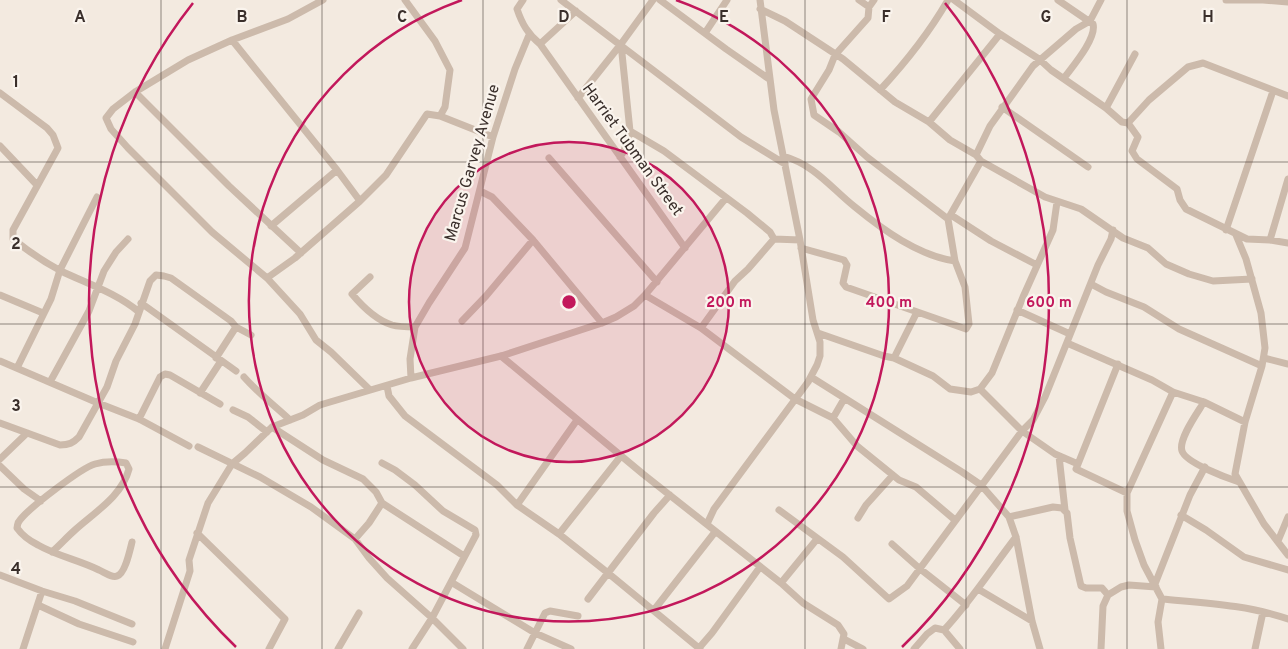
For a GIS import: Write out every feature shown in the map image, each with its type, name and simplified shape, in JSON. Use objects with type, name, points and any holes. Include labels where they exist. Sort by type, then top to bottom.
[{"type":"street","points":[[324,0],[288,19],[232,40],[188,60],[135,92],[112,109],[106,118],[111,129],[128,148],[212,232],[267,278],[300,314],[316,340],[369,389]]},
{"type":"street","points":[[405,0],[435,41],[450,70],[445,108],[440,116]]},
{"type":"street","points":[[561,0],[741,136],[784,160],[800,162],[816,173],[854,206],[913,248],[941,259],[955,261]]},
{"type":"street","points":[[578,98],[653,0]]},
{"type":"street","points":[[660,0],[769,79]]},
{"type":"street","points":[[705,33],[727,0]]},
{"type":"street","points":[[707,524],[714,510],[811,377],[818,365],[820,356],[820,342],[807,292],[800,244],[769,79],[760,0]]},
{"type":"street","points":[[860,0],[869,7]]},
{"type":"street","points":[[874,0],[869,7],[868,18],[835,55],[829,70],[811,98],[814,115],[839,132],[867,157],[950,217],[1037,265]]},
{"type":"street","points":[[880,90],[924,38],[948,0]]},
{"type":"street","points":[[954,0],[1000,34],[1039,59],[1051,70],[1106,108],[1122,122],[1128,123],[1138,137],[1132,151],[1137,159],[1177,190],[1180,200],[1186,209],[1247,240],[1270,240],[1288,243]]},
{"type":"street","points":[[1058,0],[1090,21],[1094,29],[1092,38],[1064,78]]},
{"type":"street","points":[[630,131],[664,151],[770,232],[774,239],[800,244],[844,260],[846,264],[843,283],[846,287],[966,328],[969,324],[964,287],[955,261],[950,217],[978,158],[990,126],[1002,107],[1039,59],[1076,29],[1090,21],[1101,0]]},
{"type":"street","points":[[1226,0],[1288,2]]},
{"type":"street","points":[[521,1],[517,9],[529,35]]},
{"type":"street","points":[[760,9],[785,21],[843,59],[895,102],[929,122],[950,140],[1029,189],[1057,202],[1081,209],[1123,238],[1148,248],[1166,264],[1189,274],[1213,281],[1252,279]]},
{"type":"street","points":[[540,44],[576,11]]},
{"type":"street","points":[[929,122],[1000,34]]},
{"type":"street","name":"Harriet Tubman Street","points":[[529,35],[540,44],[685,248]]},
{"type":"street","name":"Marcus Garvey Avenue","points":[[411,378],[410,359],[415,327],[465,248],[493,137],[515,69],[529,35]]},
{"type":"street","points":[[232,40],[360,201]]},
{"type":"street","points":[[620,157],[624,151],[630,131],[621,44]]},
{"type":"street","points":[[1106,108],[1135,54]]},
{"type":"street","points":[[1128,123],[1149,100],[1188,67],[1203,63],[1288,96]]},
{"type":"street","points":[[1226,230],[1272,90]]},
{"type":"street","points":[[135,92],[194,152],[301,253]]},
{"type":"street","points":[[0,93],[47,128],[57,142],[58,148],[12,230],[13,239],[30,253],[60,270],[128,303],[139,312]]},
{"type":"street","points":[[1002,107],[1088,167]]},
{"type":"street","points":[[267,278],[301,253],[360,201],[386,175],[427,114],[440,116],[493,137]]},
{"type":"street","points":[[0,146],[37,185]]},
{"type":"street","points":[[548,158],[656,282]]},
{"type":"street","points":[[271,226],[337,170]]},
{"type":"street","points":[[1270,240],[1288,179]]},
{"type":"street","points":[[480,191],[492,197],[533,240],[602,323]]},
{"type":"street","points":[[17,368],[51,299],[60,270],[96,196]]},
{"type":"street","points":[[165,649],[190,571],[189,560],[208,503],[232,464],[269,430],[320,405],[369,389],[501,356],[602,323],[622,313],[645,295],[726,198]]},
{"type":"street","points":[[818,332],[894,358],[932,376],[950,389],[971,392],[980,389],[992,373],[1017,310],[1054,230],[1057,202]]},
{"type":"street","points":[[779,510],[843,557],[889,599],[907,586],[1022,431],[1033,420],[1067,343],[1098,265],[1111,239],[1113,230]]},
{"type":"street","points":[[1236,235],[1252,279],[1264,330],[1264,358],[1245,422],[1235,472],[1264,524],[1288,555]]},
{"type":"street","points":[[50,382],[89,311],[104,270],[116,252],[128,239]]},
{"type":"street","points":[[701,328],[735,281],[774,239]]},
{"type":"street","points":[[462,321],[486,296],[533,240]]},
{"type":"street","points":[[0,423],[60,445],[68,445],[79,437],[107,387],[116,361],[128,340],[150,281],[156,275],[171,278],[232,321],[236,327],[251,335]]},
{"type":"street","points":[[370,278],[352,294],[361,306],[392,325],[415,327]]},
{"type":"street","points":[[1091,284],[1144,308],[1178,329],[1262,366]]},
{"type":"street","points":[[0,295],[43,313]]},
{"type":"street","points":[[645,295],[701,328],[795,399],[833,418],[857,446],[899,480],[916,487],[955,520]]},
{"type":"street","points":[[141,304],[236,371]]},
{"type":"street","points":[[1017,310],[1070,334]]},
{"type":"street","points":[[894,358],[917,312]]},
{"type":"street","points":[[200,393],[236,327]]},
{"type":"street","points":[[1067,343],[1118,364],[1173,392],[1204,402],[1245,422]]},
{"type":"street","points":[[501,356],[620,456],[760,566],[803,603],[838,625],[844,634],[841,649]]},
{"type":"street","points":[[1264,358],[1288,364]]},
{"type":"street","points":[[0,361],[139,419],[189,446]]},
{"type":"street","points":[[1118,364],[1077,470],[1127,493]]},
{"type":"street","points":[[139,419],[160,377],[165,374],[170,375],[220,404]]},
{"type":"street","points":[[244,377],[253,388],[290,420]]},
{"type":"street","points":[[811,377],[959,469],[981,486],[1008,517],[1016,537],[1032,621],[1040,649]]},
{"type":"street","points":[[387,386],[389,396],[405,416],[497,485],[517,505],[559,534],[700,648],[760,566]]},
{"type":"street","points":[[980,389],[1022,431],[1059,456],[1078,464]]},
{"type":"street","points":[[1161,649],[1158,622],[1162,599],[1144,565],[1128,517],[1127,493],[1173,392]]},
{"type":"street","points":[[833,418],[844,399]]},
{"type":"street","points":[[1204,402],[1187,431],[1182,451],[1185,456],[1205,467],[1239,482]]},
{"type":"street","points":[[233,410],[323,460],[363,479],[376,492],[382,503],[464,556]]},
{"type":"street","points":[[517,505],[578,420]]},
{"type":"street","points":[[0,460],[27,433]]},
{"type":"street","points":[[198,447],[260,477],[311,507],[355,539],[375,565],[463,649]]},
{"type":"street","points":[[559,534],[620,456]]},
{"type":"street","points":[[1059,456],[1065,510],[1081,586],[1086,588],[1102,588],[1108,594]]},
{"type":"street","points":[[52,552],[117,491],[126,480],[129,469],[126,463],[114,460],[95,464],[80,472],[41,501],[20,520],[17,528],[26,538],[52,552],[114,577],[119,576],[122,572],[132,542]]},
{"type":"street","points":[[382,463],[415,485],[444,511],[474,530],[476,535],[432,618],[412,649]]},
{"type":"street","points":[[0,466],[24,489],[41,501]]},
{"type":"street","points":[[1156,586],[1181,515],[1205,467]]},
{"type":"street","points":[[858,518],[866,505],[893,475]]},
{"type":"street","points":[[588,599],[670,495]]},
{"type":"street","points":[[355,539],[369,523],[382,503]]},
{"type":"street","points":[[1008,517],[1054,508],[1065,510]]},
{"type":"street","points":[[1181,515],[1244,557],[1288,570]]},
{"type":"street","points":[[1278,541],[1288,517]]},
{"type":"street","points":[[654,610],[716,532]]},
{"type":"street","points":[[197,533],[285,620],[269,649]]},
{"type":"street","points":[[944,630],[966,605],[1016,537]]},
{"type":"street","points":[[781,583],[817,539]]},
{"type":"street","points":[[892,544],[966,605]]},
{"type":"street","points":[[0,575],[42,591],[76,601],[132,624]]},
{"type":"street","points":[[451,582],[535,633],[571,649]]},
{"type":"street","points":[[1101,649],[1103,606],[1108,594],[1121,586],[1156,586]]},
{"type":"street","points":[[978,589],[1032,621]]},
{"type":"street","points":[[23,649],[42,591]]},
{"type":"street","points":[[1162,599],[1263,612],[1288,619]]},
{"type":"street","points":[[38,605],[79,624],[133,642]]},
{"type":"street","points":[[527,649],[542,616],[550,611],[578,616]]},
{"type":"street","points":[[1255,649],[1263,612]]},
{"type":"street","points":[[338,649],[359,613]]},
{"type":"street","points":[[914,649],[935,628],[944,630],[960,649]]},
{"type":"street","points":[[844,639],[863,649]]}]
